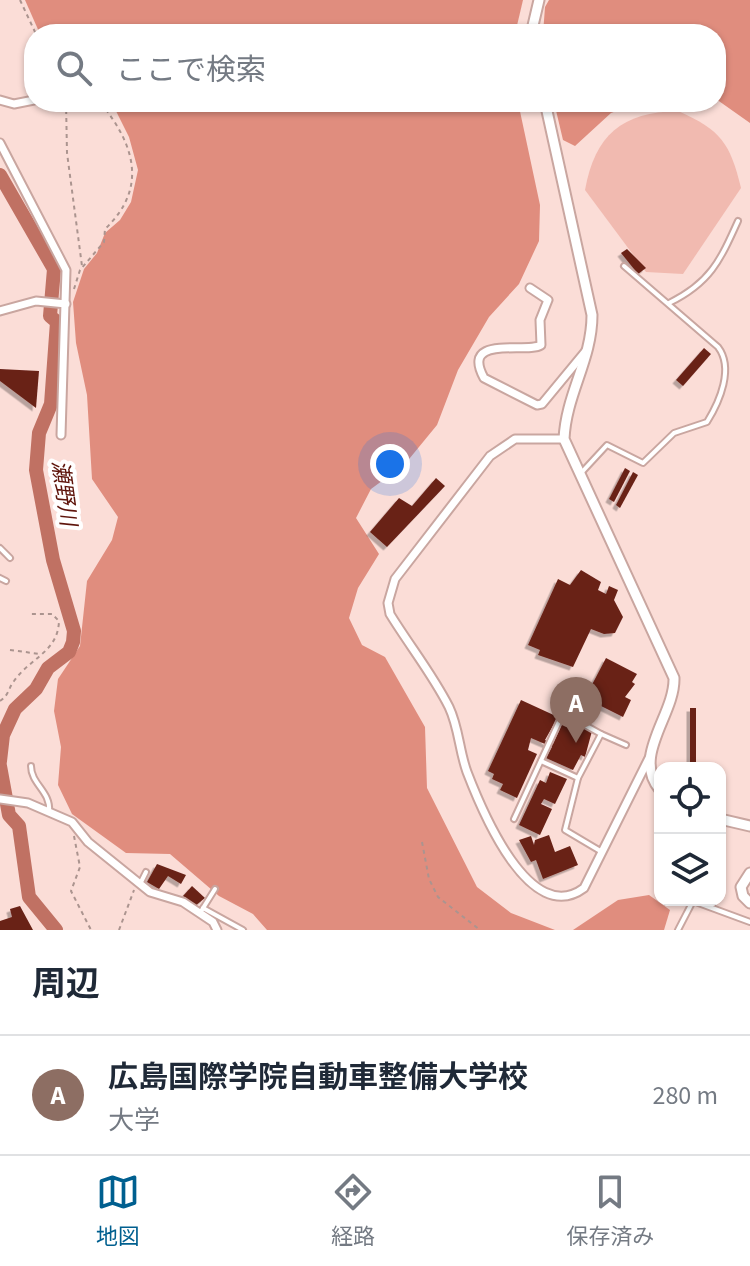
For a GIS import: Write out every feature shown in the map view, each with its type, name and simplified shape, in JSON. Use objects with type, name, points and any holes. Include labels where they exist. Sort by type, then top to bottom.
[{"type":"street","points":[[533,24],[539,0]]},
{"type":"street","points":[[0,100],[14,104],[24,102]]},
{"type":"street","points":[[547,112],[586,276],[592,315],[589,347],[565,410],[564,439],[674,678],[672,704],[604,853],[584,888],[574,895],[551,898],[523,876],[512,862],[467,772],[448,705],[390,614],[388,603],[395,579],[490,456],[515,439],[564,439]]},
{"type":"street","points":[[0,143],[33,212],[64,262],[66,304],[61,366],[61,435]]},
{"type":"street","points":[[530,288],[548,300],[540,320],[541,345],[529,349],[493,347],[484,352],[481,361],[484,378],[529,403],[542,404],[589,347]]},
{"type":"street","points":[[0,311],[44,301],[66,304]]},
{"type":"street","points":[[649,758],[654,781]]},
{"type":"street","points":[[0,799],[23,801],[73,824],[88,842],[138,883],[201,910],[217,930]]},
{"type":"street","points":[[726,820],[750,826]]},
{"type":"street","points":[[750,873],[741,887],[743,896],[750,903]]},
{"type":"lane","points":[[669,303],[704,282],[720,260],[738,221]]},
{"type":"lane","points":[[581,474],[607,445],[643,463],[674,433],[700,426],[712,413],[723,380],[722,353],[624,266]]},
{"type":"lane","points":[[0,548],[10,558]]},
{"type":"lane","points":[[0,578],[6,581]]},
{"type":"lane","points":[[514,819],[563,713],[626,745]]},
{"type":"lane","points":[[601,734],[578,778],[565,830],[604,853]]},
{"type":"lane","points":[[541,761],[578,778]]},
{"type":"lane","points":[[31,766],[32,776],[49,799],[49,811]]},
{"type":"lane","points":[[138,883],[146,872]]},
{"type":"lane","points":[[215,889],[201,910],[243,930]]},
{"type":"lane","points":[[678,930],[693,901],[750,922]]},
{"type":"path","points":[[20,0],[31,24]]},
{"type":"path","points":[[66,112],[67,153],[82,267]]},
{"type":"path","points":[[66,304],[82,267],[104,242],[105,229],[124,209],[132,185],[126,142],[106,112]]},
{"type":"path","points":[[0,701],[9,693],[14,680],[57,638],[59,621],[47,613],[28,614]]},
{"type":"path","points":[[10,650],[42,655]]},
{"type":"path","points":[[73,824],[80,867],[71,891],[91,930]]},
{"type":"path","points":[[422,842],[429,879],[438,897],[480,930]]},
{"type":"path","points":[[119,930],[138,883]]},
{"type":"shaded area","points":[[25,0],[523,0],[517,24],[36,24]]},
{"type":"shaded area","points":[[549,0],[750,0],[750,123],[726,106],[726,24],[544,24],[545,7]]},
{"type":"shaded area","points":[[116,112],[520,112],[540,205],[539,241],[519,284],[489,317],[458,370],[437,425],[405,464],[371,489],[356,518],[379,554],[358,588],[349,618],[362,645],[385,657],[425,727],[427,788],[477,887],[511,913],[555,930],[267,930],[253,914],[219,896],[170,854],[126,853],[72,814],[58,785],[61,747],[54,711],[58,679],[80,646],[87,581],[112,540],[118,517],[92,479],[87,395],[76,343],[73,302],[84,269],[97,253],[105,233],[120,220],[131,202],[138,170],[129,137]]},
{"type":"shaded area","points":[[556,112],[614,112],[575,146],[563,140]]},
{"type":"shaded area","points":[[680,112],[714,132],[728,149],[741,188],[683,274],[646,272],[585,190],[604,141],[614,130],[641,116]]},
{"type":"shaded area","points":[[649,895],[654,899],[654,906],[664,906],[670,910],[664,930],[573,930],[618,900]]},
{"type":"building","points":[[627,249],[646,268],[638,274],[621,253]]},
{"type":"building","points":[[704,348],[711,354],[683,386],[676,380]]},
{"type":"building","points":[[0,369],[39,371],[36,408],[0,381]]},
{"type":"building","points":[[625,468],[630,471],[614,502],[609,499]]},
{"type":"building","points":[[633,472],[638,475],[620,508],[616,505]]},
{"type":"building","points":[[436,478],[445,486],[387,547],[370,532],[399,498],[412,506]]},
{"type":"building","points":[[581,570],[601,582],[598,590],[606,594],[609,586],[618,590],[614,600],[623,617],[615,633],[604,634],[591,629],[573,667],[538,655],[540,650],[528,645],[558,579],[570,585]]},
{"type":"building","points":[[606,658],[637,674],[632,682],[635,684],[625,697],[631,700],[623,717],[585,698]]},
{"type":"building","points":[[521,700],[558,717],[545,740],[553,744],[565,718],[592,731],[585,757],[581,755],[573,770],[546,758],[552,747],[531,738],[528,750],[537,754],[517,798],[500,790],[503,784],[492,779],[494,774],[488,771]]},
{"type":"building","points":[[690,708],[696,708],[696,762],[690,762]]},
{"type":"building","points":[[550,772],[567,779],[555,804],[544,799],[541,804],[552,809],[540,835],[519,825],[540,780],[546,783]]},
{"type":"building","points":[[549,835],[555,852],[570,846],[578,865],[543,879],[536,860],[531,862],[519,840],[531,836],[534,845],[535,840]]},
{"type":"building","points":[[157,864],[186,875],[181,884],[168,876],[159,889],[147,882]]},
{"type":"building","points":[[192,886],[205,898],[195,906],[183,896]]},
{"type":"building","points":[[20,906],[33,930],[0,930],[0,921],[12,917],[10,909]]},
{"type":"waterway","name":"瀬野川","points":[[0,175],[54,269],[50,316],[57,322],[51,404],[39,433],[36,470],[53,560],[74,631],[69,652],[48,668],[36,689],[15,709],[3,735],[0,761]]},
{"type":"waterway","name":"瀬野川","points":[[0,766],[9,815],[19,826],[29,897],[56,930]]},
{"type":"place","name":"広島国際学院自動車整備大学校","points":[[576,743]]}]
